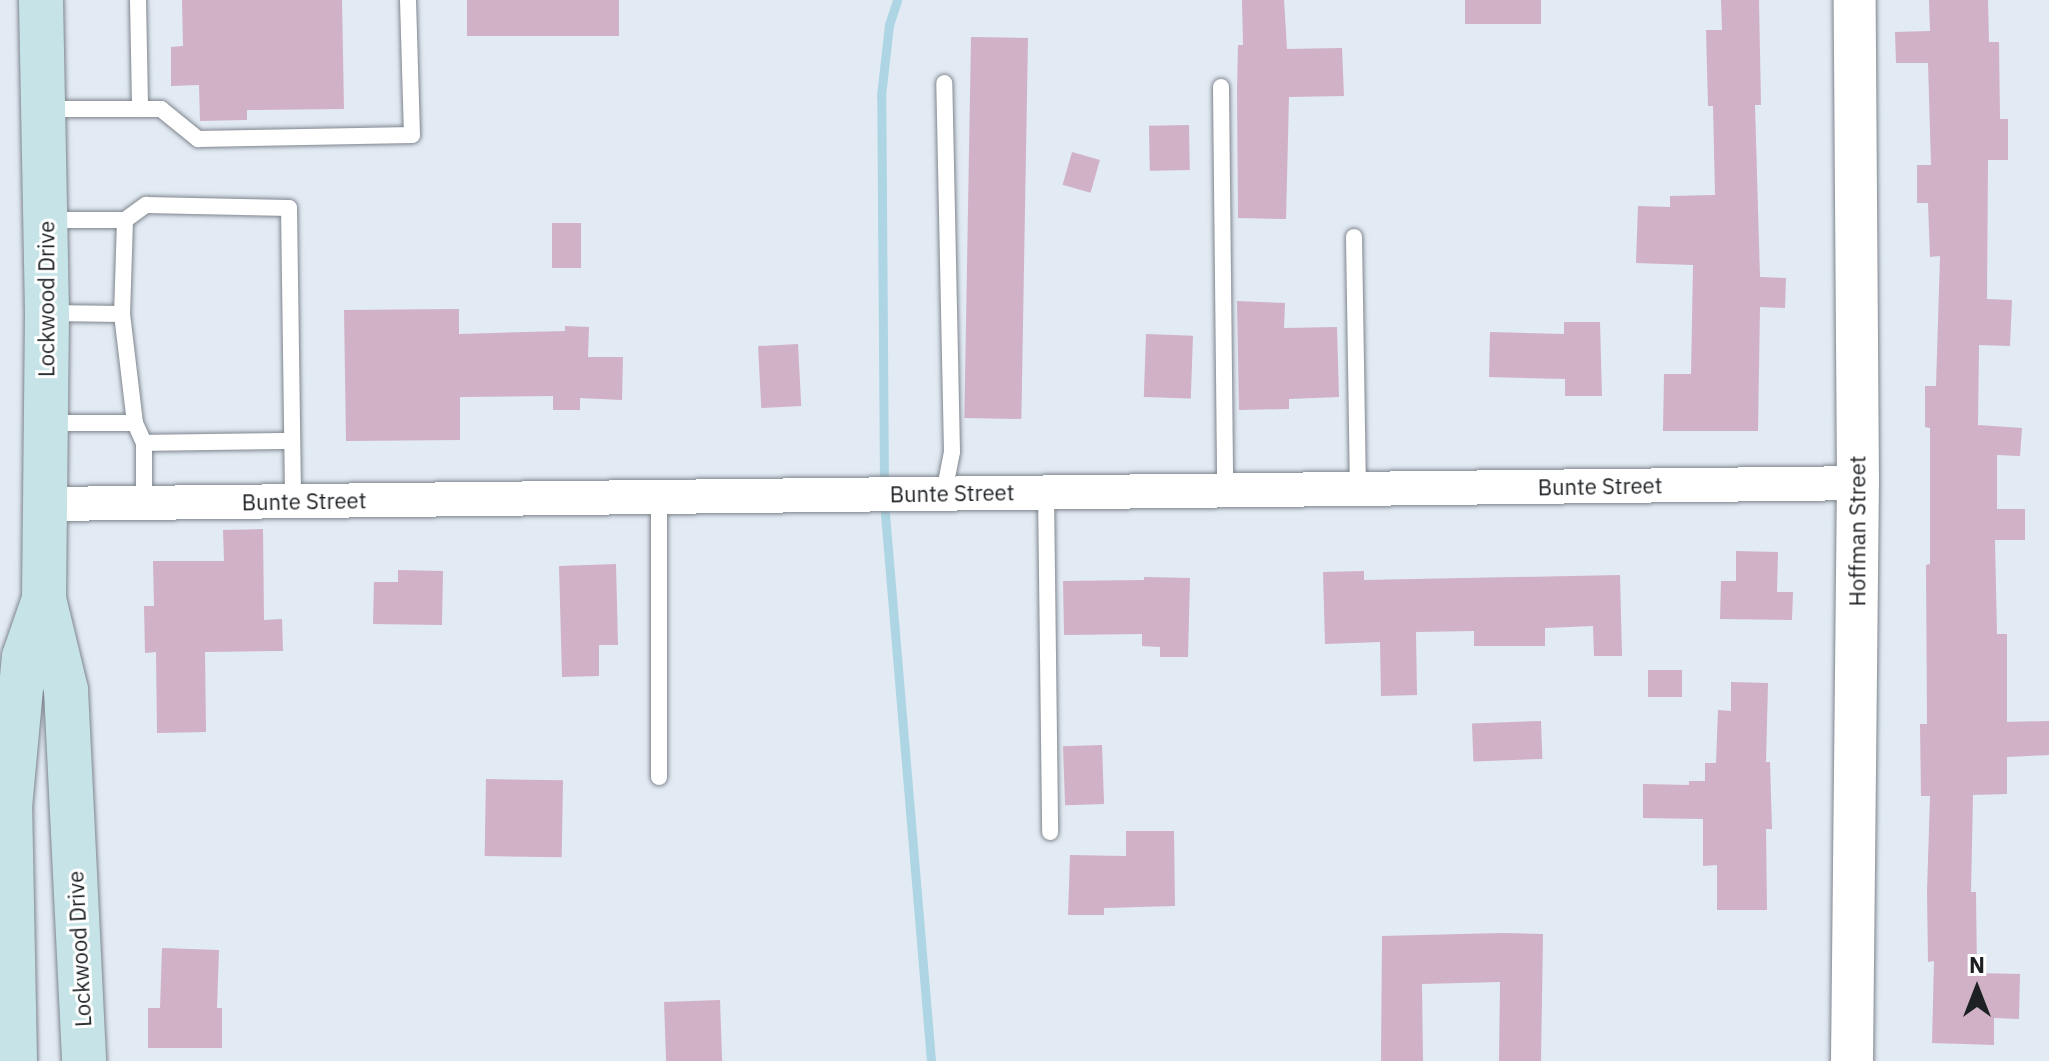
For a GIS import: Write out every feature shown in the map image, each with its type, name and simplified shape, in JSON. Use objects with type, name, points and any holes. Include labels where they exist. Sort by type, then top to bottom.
[{"type":"main road","name":"Lockwood Drive","points":[[41,0],[47,313],[44,599],[66,690],[84,1061]]},
{"type":"main road","name":"Lockwood Drive","points":[[15,1061],[5,808],[9,716],[24,657],[44,599]]},
{"type":"main road","points":[[11,904],[77,900]]},
{"type":"street","name":"Hoffman Street","points":[[1852,1061],[1858,483],[1855,0]]},
{"type":"street","name":"Bunte Street","points":[[46,504],[1858,483]]},
{"type":"lane","points":[[138,0],[140,109]]},
{"type":"lane","points":[[43,109],[161,109],[198,139],[412,135],[408,0]]},
{"type":"lane","points":[[929,493],[952,452],[944,83]]},
{"type":"lane","points":[[1221,87],[1225,490]]},
{"type":"lane","points":[[45,220],[125,220],[146,205],[289,208],[293,501]]},
{"type":"lane","points":[[125,220],[122,314],[135,423],[144,443],[144,503]]},
{"type":"lane","points":[[1354,237],[1358,489]]},
{"type":"lane","points":[[47,313],[122,314]]},
{"type":"lane","points":[[46,423],[135,423]]},
{"type":"lane","points":[[144,443],[292,441]]},
{"type":"lane","points":[[1046,492],[1050,832]]},
{"type":"lane","points":[[659,497],[659,777]]},
{"type":"building","points":[[182,0],[342,0],[344,109],[247,110],[247,120],[200,121],[199,85],[171,86],[171,47],[183,46]]},
{"type":"building","points":[[467,0],[619,0],[619,36],[467,36]]},
{"type":"building","points":[[1242,0],[1284,0],[1287,49],[1342,48],[1344,96],[1289,97],[1286,219],[1238,218],[1237,90],[1238,45],[1243,45]]},
{"type":"building","points":[[1465,0],[1541,0],[1541,24],[1465,24]]},
{"type":"building","points":[[1721,0],[1759,0],[1761,105],[1755,105],[1760,277],[1786,278],[1785,308],[1760,307],[1758,431],[1663,431],[1664,374],[1691,374],[1693,265],[1636,263],[1638,206],[1670,207],[1670,196],[1715,195],[1713,106],[1708,106],[1706,30],[1722,30]]},
{"type":"building","points":[[1929,0],[1988,0],[1989,42],[1999,42],[2000,119],[2008,119],[2008,160],[1988,160],[1987,299],[2012,300],[2010,346],[1979,345],[1978,425],[2022,428],[2020,456],[1997,455],[1997,509],[2025,509],[2025,540],[1995,540],[1997,634],[2007,634],[2007,722],[2049,721],[2049,755],[2007,757],[2007,794],[1973,795],[1971,892],[1976,892],[1977,973],[2020,974],[2019,1019],[1994,1018],[1994,1045],[1932,1043],[1934,961],[1928,962],[1927,892],[1930,796],[1921,796],[1920,724],[1927,724],[1926,565],[1930,564],[1930,428],[1925,427],[1925,386],[1936,386],[1940,256],[1930,257],[1928,203],[1917,203],[1917,165],[1931,165],[1928,63],[1896,63],[1895,32],[1930,31]]},
{"type":"building","points":[[971,37],[1028,38],[1021,419],[964,418]]},
{"type":"building","points":[[1189,125],[1190,170],[1150,171],[1149,126]]},
{"type":"building","points":[[1072,152],[1100,160],[1091,193],[1063,185]]},
{"type":"building","points":[[552,223],[581,223],[581,268],[552,268]]},
{"type":"building","points":[[1237,301],[1285,303],[1284,328],[1337,327],[1339,397],[1289,399],[1289,409],[1239,410]]},
{"type":"building","points":[[459,309],[459,334],[565,331],[565,326],[589,327],[588,357],[623,357],[622,400],[580,398],[580,410],[553,410],[553,396],[460,397],[460,440],[346,441],[344,310]]},
{"type":"building","points":[[1564,322],[1600,322],[1602,396],[1565,396],[1565,379],[1489,377],[1490,332],[1564,334]]},
{"type":"building","points":[[1146,334],[1193,336],[1191,399],[1144,397]]},
{"type":"building","points":[[798,344],[801,406],[761,408],[758,346]]},
{"type":"building","points":[[263,529],[264,620],[282,619],[283,651],[205,652],[206,732],[157,733],[156,652],[145,653],[144,606],[154,606],[153,561],[224,561],[223,530]]},
{"type":"building","points":[[1736,551],[1778,552],[1777,592],[1793,592],[1792,620],[1720,619],[1721,581],[1736,581]]},
{"type":"building","points":[[616,564],[618,645],[599,645],[599,676],[562,677],[559,566]]},
{"type":"building","points":[[398,570],[443,571],[442,625],[373,624],[374,582],[398,582]]},
{"type":"building","points":[[1364,571],[1364,580],[1620,575],[1622,656],[1594,656],[1593,626],[1545,628],[1545,646],[1474,646],[1474,631],[1416,632],[1417,695],[1381,696],[1380,642],[1325,644],[1323,572]]},
{"type":"building","points":[[1144,577],[1190,578],[1188,657],[1160,657],[1160,647],[1142,646],[1142,634],[1064,635],[1063,581],[1144,580]]},
{"type":"building","points":[[1648,670],[1682,670],[1682,697],[1648,697]]},
{"type":"building","points":[[1731,682],[1768,683],[1766,762],[1770,762],[1772,829],[1766,829],[1767,910],[1717,910],[1717,865],[1703,866],[1703,819],[1643,818],[1643,784],[1689,785],[1689,781],[1705,781],[1705,763],[1716,763],[1718,710],[1731,711]]},
{"type":"building","points":[[1541,721],[1542,759],[1473,761],[1472,723]]},
{"type":"building","points":[[1102,745],[1104,804],[1065,805],[1063,746]]},
{"type":"building","points":[[486,779],[563,780],[562,857],[485,856]]},
{"type":"building","points":[[1126,831],[1174,831],[1175,906],[1104,908],[1104,915],[1068,915],[1070,855],[1126,856]]},
{"type":"building","points":[[1543,934],[1541,1061],[1499,1061],[1500,982],[1422,984],[1423,1061],[1381,1061],[1382,936]]},
{"type":"building","points":[[162,948],[219,950],[217,1008],[222,1008],[222,1048],[148,1048],[148,1008],[160,1008]]},
{"type":"building","points":[[720,1000],[722,1061],[666,1061],[664,1002]]},
{"type":"waterway","points":[[884,488],[881,96],[889,25],[897,0]]},
{"type":"waterway","points":[[884,502],[931,1061]]}]
